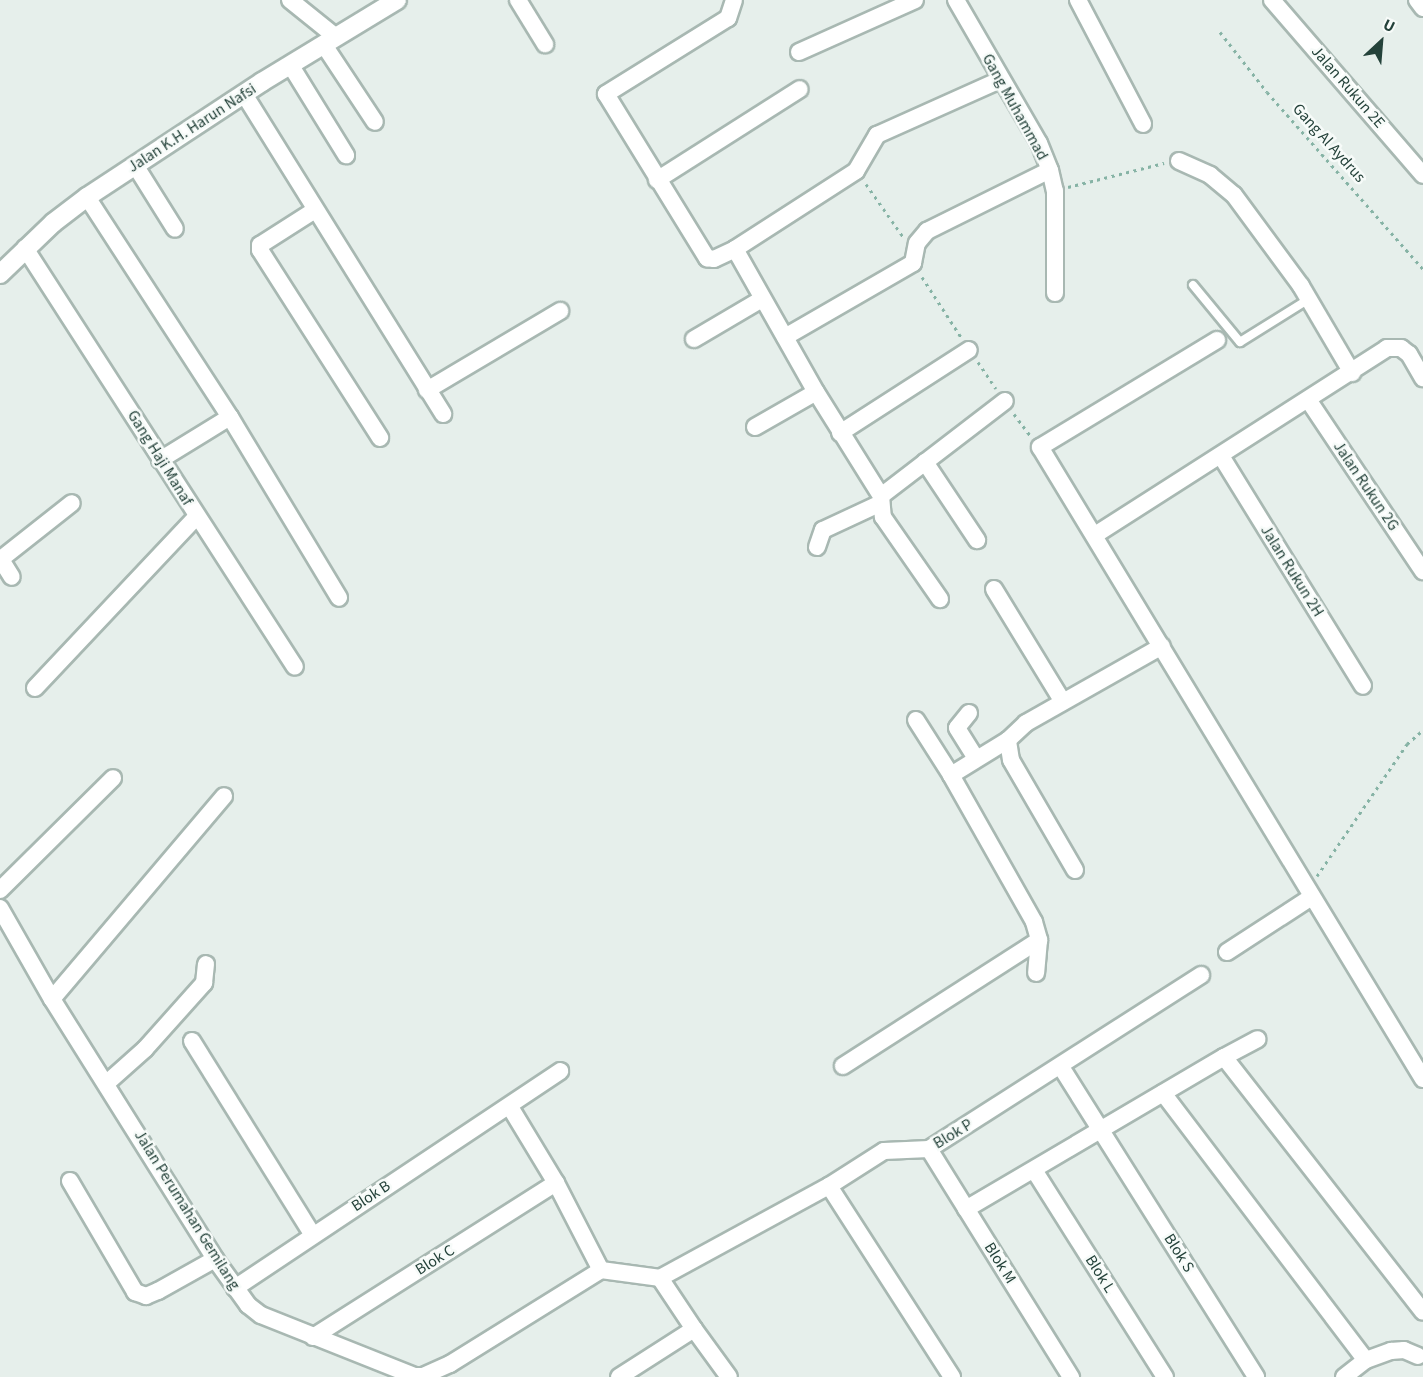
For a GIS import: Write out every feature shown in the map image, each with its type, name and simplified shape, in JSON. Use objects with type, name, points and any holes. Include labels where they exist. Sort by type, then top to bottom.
[{"type":"main road","name":"Jalan K.H. Harun Nafsi","points":[[0,274],[25,248],[87,197],[244,94],[397,0]]},
{"type":"street","points":[[290,0],[330,41],[375,122]]},
{"type":"street","points":[[518,0],[545,45]]},
{"type":"street","points":[[734,0],[728,18],[606,94],[702,255],[714,259],[735,249],[856,171],[877,135],[1000,80]]},
{"type":"street","points":[[799,52],[915,0]]},
{"type":"street","name":"Gang Muhammad","points":[[956,0],[1000,80],[1039,143],[1050,170],[1055,191],[1055,293]]},
{"type":"street","points":[[1078,0],[1143,124]]},
{"type":"street","name":"Jalan Rukun 2E","points":[[1272,0],[1423,175]]},
{"type":"street","points":[[1417,0],[1423,8]]},
{"type":"street","points":[[291,66],[346,155]]},
{"type":"street","points":[[657,180],[800,89]]},
{"type":"street","points":[[244,94],[443,414]]},
{"type":"street","points":[[1179,160],[1210,175],[1234,195],[1309,299],[1352,373]]},
{"type":"street","points":[[135,165],[175,229]]},
{"type":"street","points":[[785,337],[914,258],[916,243],[927,231],[1050,170]]},
{"type":"street","points":[[87,197],[230,417],[339,598]]},
{"type":"street","points":[[315,210],[260,244],[260,250],[380,438]]},
{"type":"street","name":"Gang Haji Manaf","points":[[25,248],[295,667]]},
{"type":"street","points":[[735,249],[840,433],[878,492],[883,517],[940,599]]},
{"type":"street","points":[[694,339],[762,299]]},
{"type":"street","points":[[427,390],[561,311]]},
{"type":"street","points":[[1217,340],[1040,447],[1162,646],[1308,895],[1423,1079]]},
{"type":"street","points":[[1095,536],[1309,401],[1387,348],[1401,348],[1409,354],[1423,378]]},
{"type":"street","points":[[840,433],[969,350]]},
{"type":"street","points":[[755,427],[816,392]]},
{"type":"street","points":[[818,547],[823,530],[925,462],[1005,401]]},
{"type":"street","name":"Jalan Rukun 2G","points":[[1309,401],[1423,571]]},
{"type":"street","points":[[160,460],[230,417]]},
{"type":"street","name":"Jalan Rukun 2H","points":[[1221,456],[1363,687]]},
{"type":"street","points":[[925,462],[977,540]]},
{"type":"street","points":[[12,577],[0,558],[72,503]]},
{"type":"street","points":[[35,688],[197,516]]},
{"type":"street","points":[[994,589],[1063,702]]},
{"type":"street","points":[[951,776],[1063,702],[1162,646]]},
{"type":"street","points":[[969,713],[957,728],[976,759]]},
{"type":"street","points":[[916,720],[951,776],[1034,922],[1039,940],[1036,974]]},
{"type":"street","points":[[1008,740],[1011,760],[1075,870]]},
{"type":"street","points":[[0,890],[113,778]]},
{"type":"street","points":[[52,999],[224,796]]},
{"type":"street","points":[[1227,952],[1308,895]]},
{"type":"street","name":"Jalan Perumahan Gemilang","points":[[0,908],[52,999],[114,1092],[215,1259],[235,1288],[261,1315],[414,1376],[423,1376],[450,1364],[601,1270]]},
{"type":"street","points":[[843,1066],[1039,940]]},
{"type":"street","points":[[114,1092],[145,1049],[204,983],[206,964]]},
{"type":"street","name":"Blok P","points":[[660,1278],[829,1186],[884,1151],[929,1149],[1061,1067],[1201,975]]},
{"type":"street","points":[[966,1209],[1258,1039]]},
{"type":"street","points":[[192,1041],[312,1234]]},
{"type":"street","points":[[1224,1057],[1423,1312]]},
{"type":"street","name":"Blok S","points":[[1061,1067],[1256,1377]]},
{"type":"street","name":"Blok B","points":[[235,1288],[312,1234],[510,1107],[560,1071]]},
{"type":"street","points":[[1163,1093],[1366,1360]]},
{"type":"street","points":[[510,1107],[556,1183],[601,1270],[660,1278],[729,1377]]},
{"type":"street","name":"Blok M","points":[[929,1149],[1071,1377]]},
{"type":"street","name":"Blok L","points":[[1034,1170],[1165,1377]]},
{"type":"street","points":[[70,1181],[135,1292],[146,1296],[158,1292],[215,1259]]},
{"type":"street","name":"Blok C","points":[[313,1337],[556,1183]]},
{"type":"street","points":[[829,1186],[952,1377]]},
{"type":"street","points":[[619,1377],[694,1329]]},
{"type":"street","points":[[1344,1377],[1366,1360],[1391,1351],[1404,1350],[1421,1354]]},
{"type":"lane","points":[[1193,285],[1240,342],[1309,299]]},
{"type":"path","name":"Gang Al Aydrus","points":[[1220,32],[1267,92],[1423,269]]},
{"type":"path","points":[[1055,191],[1135,168],[1179,160]]},
{"type":"path","points":[[856,171],[914,258],[989,379]]},
{"type":"path","points":[[1005,401],[1040,447]]},
{"type":"path","points":[[1308,895],[1407,744],[1423,730]]}]
